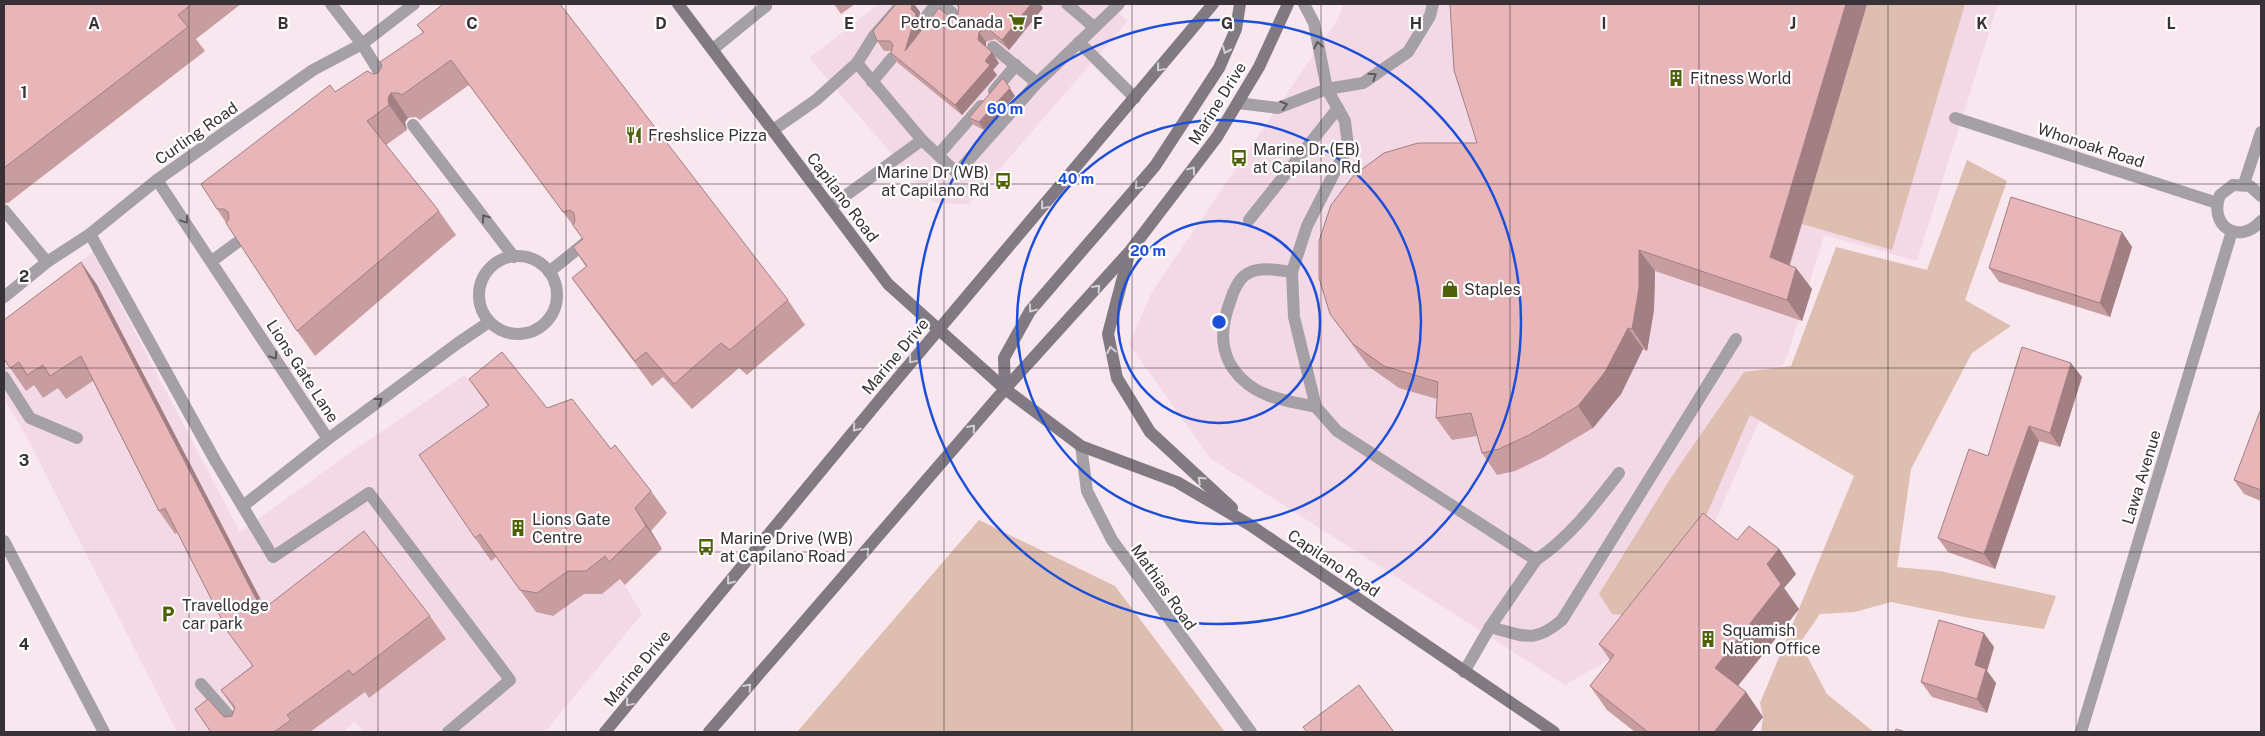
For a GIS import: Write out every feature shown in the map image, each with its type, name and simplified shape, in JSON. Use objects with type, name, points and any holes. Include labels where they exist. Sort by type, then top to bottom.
[{"type":"main road","name":"Capilano Road","points":[[678,4],[892,288],[1005,389],[1081,446],[1177,482],[1250,525],[1554,732]]},
{"type":"main road","name":"Marine Drive","points":[[605,732],[938,330],[1213,4]]},
{"type":"main road","points":[[1005,389],[1004,358],[1030,311],[1155,166],[1218,68],[1236,28],[1240,4]]},
{"type":"main road","name":"Marine Drive","points":[[709,732],[1005,389],[1130,251],[1216,138],[1259,67],[1288,4]]},
{"type":"main road","points":[[1130,251],[1108,334],[1117,378],[1150,432],[1250,525]]},
{"type":"street","points":[[331,4],[362,44],[391,91]]},
{"type":"street","name":"Curling Road","points":[[4,297],[47,262],[90,234],[157,180],[313,70],[362,44],[414,4]]},
{"type":"street","points":[[713,50],[766,6],[765,4]]},
{"type":"street","points":[[773,130],[816,100],[857,63],[874,36],[902,4]]},
{"type":"street","points":[[926,17],[936,4]]},
{"type":"street","points":[[942,4],[960,19]]},
{"type":"street","points":[[1068,4],[1094,27]]},
{"type":"street","points":[[857,63],[922,140],[957,173],[1037,83],[1119,4]]},
{"type":"street","points":[[1304,4],[1314,23],[1327,89],[1345,121],[1348,146],[1307,226],[1292,272],[1294,317],[1316,407],[1337,431],[1536,560]]},
{"type":"street","points":[[1238,103],[1278,108],[1327,89],[1363,83],[1408,52],[1430,16],[1433,4]]},
{"type":"street","points":[[1079,42],[1135,98]]},
{"type":"street","points":[[993,47],[1037,83]]},
{"type":"street","points":[[872,82],[892,58]]},
{"type":"street","points":[[938,155],[1016,65]]},
{"type":"street","points":[[1249,220],[1338,108]]},
{"type":"street","name":"Whonoak Road","points":[[1955,118],[2217,203]]},
{"type":"street","points":[[413,126],[515,257]]},
{"type":"street","points":[[2244,184],[2261,132]]},
{"type":"street","points":[[830,207],[922,140]]},
{"type":"street","name":"Lions Gate Lane","points":[[157,180],[328,439],[489,322]]},
{"type":"street","points":[[2261,196],[2257,190],[2244,184],[2233,185],[2225,189],[2217,203],[2218,218],[2223,225],[2232,231],[2243,232],[2250,230],[2261,220]]},
{"type":"street","points":[[4,210],[47,262]]},
{"type":"street","name":"Lawa Avenue","points":[[2081,732],[2232,231]]},
{"type":"street","points":[[90,234],[243,506],[274,557],[369,492],[510,680],[448,732]]},
{"type":"street","points":[[212,261],[239,241]]},
{"type":"street","points":[[549,272],[585,243]]},
{"type":"street","points":[[515,257],[534,260],[549,272],[555,283],[557,296],[554,309],[548,320],[538,329],[525,334],[512,334],[499,330],[489,322],[482,312],[479,300],[484,276],[492,266],[502,260],[515,257]]},
{"type":"street","points":[[1292,272],[1261,269],[1244,276],[1233,294],[1224,318],[1222,341],[1230,366],[1244,381],[1266,396],[1316,407]]},
{"type":"street","points":[[1490,627],[1524,636],[1540,636],[1562,620],[1736,339]]},
{"type":"street","points":[[4,378],[30,418],[76,438]]},
{"type":"street","points":[[243,506],[328,439]]},
{"type":"street","name":"Mathias Road","points":[[1081,446],[1087,492],[1112,540],[1251,732]]},
{"type":"street","points":[[1464,672],[1490,627],[1536,560],[1569,533],[1589,512],[1619,473]]},
{"type":"street","points":[[4,541],[104,732]]},
{"type":"street","points":[[201,684],[243,732]]},
{"type":"shaded area","points":[[879,4],[1108,4],[1128,21],[969,204],[934,203],[809,58]]},
{"type":"shaded area","points":[[1343,4],[1998,4],[1917,261],[1824,235],[1788,354],[1678,607],[1663,629],[1565,685],[1210,458],[1129,344],[1152,292],[1339,17]]},
{"type":"shaded area","points":[[1867,4],[1965,4],[1892,250],[1802,224]]},
{"type":"shaded area","points":[[1967,160],[2007,181],[1965,300],[2011,326],[1972,353],[1911,469],[1897,567],[1940,571],[2056,596],[2044,629],[1969,618],[1891,602],[1855,612],[1820,614],[1800,643],[1827,694],[1874,732],[1761,732],[1763,717],[1760,703],[1854,476],[1750,415],[1672,594],[1647,618],[1612,614],[1599,594],[1672,476],[1744,372],[1791,366],[1836,247],[1927,270]]},
{"type":"shaded area","points":[[93,252],[240,532],[357,448],[465,375],[613,565],[642,614],[545,732],[363,732],[355,721],[343,732],[177,732],[25,434],[4,399],[4,320]]},
{"type":"shaded area","points":[[979,520],[1115,586],[1225,732],[797,732]]},
{"type":"building","points":[[4,4],[192,4],[178,15],[188,27],[4,168]]},
{"type":"building","points":[[443,4],[560,4],[788,300],[730,350],[721,343],[674,384],[646,352],[635,361],[572,278],[587,266],[573,247],[583,239],[573,225],[575,221],[574,213],[570,210],[563,212],[451,60],[402,95],[391,93],[388,98],[389,105],[367,121],[439,211],[297,331],[226,223],[229,219],[228,212],[224,209],[217,209],[201,184],[330,85],[335,92],[367,71],[373,74],[378,73],[382,66],[380,62],[424,32],[417,25]]},
{"type":"building","name":"Petro-Canada","points":[[896,4],[912,4],[911,9],[916,14],[905,51],[939,8],[950,17],[958,14],[959,6],[957,4],[1031,4],[1002,40],[988,29],[979,32],[978,40],[992,52],[985,61],[990,65],[955,105],[891,53],[893,45],[890,41],[877,41],[873,31]]},
{"type":"building","points":[[1450,4],[1846,4],[1770,257],[1796,268],[1787,300],[1639,250],[1639,288],[1632,329],[1628,328],[1605,372],[1578,406],[1529,435],[1499,449],[1482,453],[1471,413],[1436,418],[1438,382],[1384,366],[1353,344],[1330,314],[1319,278],[1319,241],[1331,205],[1354,175],[1384,153],[1418,143],[1477,143],[1454,70]]},
{"type":"building","points":[[1003,78],[1010,88],[979,122],[969,118]]},
{"type":"building","points":[[2011,197],[2122,232],[2100,303],[1989,268]]},
{"type":"building","points":[[81,262],[262,610],[364,531],[430,616],[353,675],[349,670],[287,715],[291,720],[274,732],[211,732],[195,709],[208,699],[224,717],[232,716],[235,707],[221,690],[253,666],[228,632],[165,508],[159,511],[81,356],[50,376],[43,365],[27,375],[19,362],[10,368],[4,359],[4,320]]},
{"type":"building","points":[[2022,347],[2071,363],[2050,433],[2029,426],[1984,554],[1938,538],[1969,449],[1988,456]]},
{"type":"building","points":[[502,352],[547,408],[572,399],[611,449],[615,445],[651,491],[635,508],[646,526],[609,562],[605,556],[586,571],[568,571],[537,593],[520,590],[480,534],[475,538],[419,455],[489,405],[469,379]]},
{"type":"building","points":[[2261,411],[2261,490],[2234,480]]},
{"type":"building","name":"Squamish Nation Office","points":[[1703,513],[1737,540],[1749,526],[1779,549],[1767,564],[1781,584],[1715,668],[1746,692],[1714,732],[1648,732],[1590,686],[1614,655],[1599,644]]},
{"type":"building","points":[[1939,620],[1984,633],[1975,665],[1986,669],[1977,699],[1921,682]]},
{"type":"building","points":[[1359,685],[1394,732],[1307,732],[1303,727]]},
{"type":"building","points":[[1896,729],[1906,732],[1895,732]]},
{"type":"place","name":"Petro-Canada","points":[[1017,22]]},
{"type":"place","name":"Fitness World","points":[[1676,78]]},
{"type":"place","name":"Freshslice Pizza","points":[[634,135]]},
{"type":"place","name":"Marine Dr (EB) at Capilano Rd","points":[[1239,158]]},
{"type":"place","name":"Marine Dr (WB) at Capilano Rd","points":[[1003,181]]},
{"type":"place","name":"Staples","points":[[1450,289]]},
{"type":"place","name":"Lions Gate Centre","points":[[518,528]]},
{"type":"place","name":"Marine Drive (WB) at Capilano Road","points":[[706,547]]},
{"type":"place","name":"Travellodge car park","points":[[168,614]]},
{"type":"place","name":"Squamish Nation Office","points":[[1708,639]]}]
